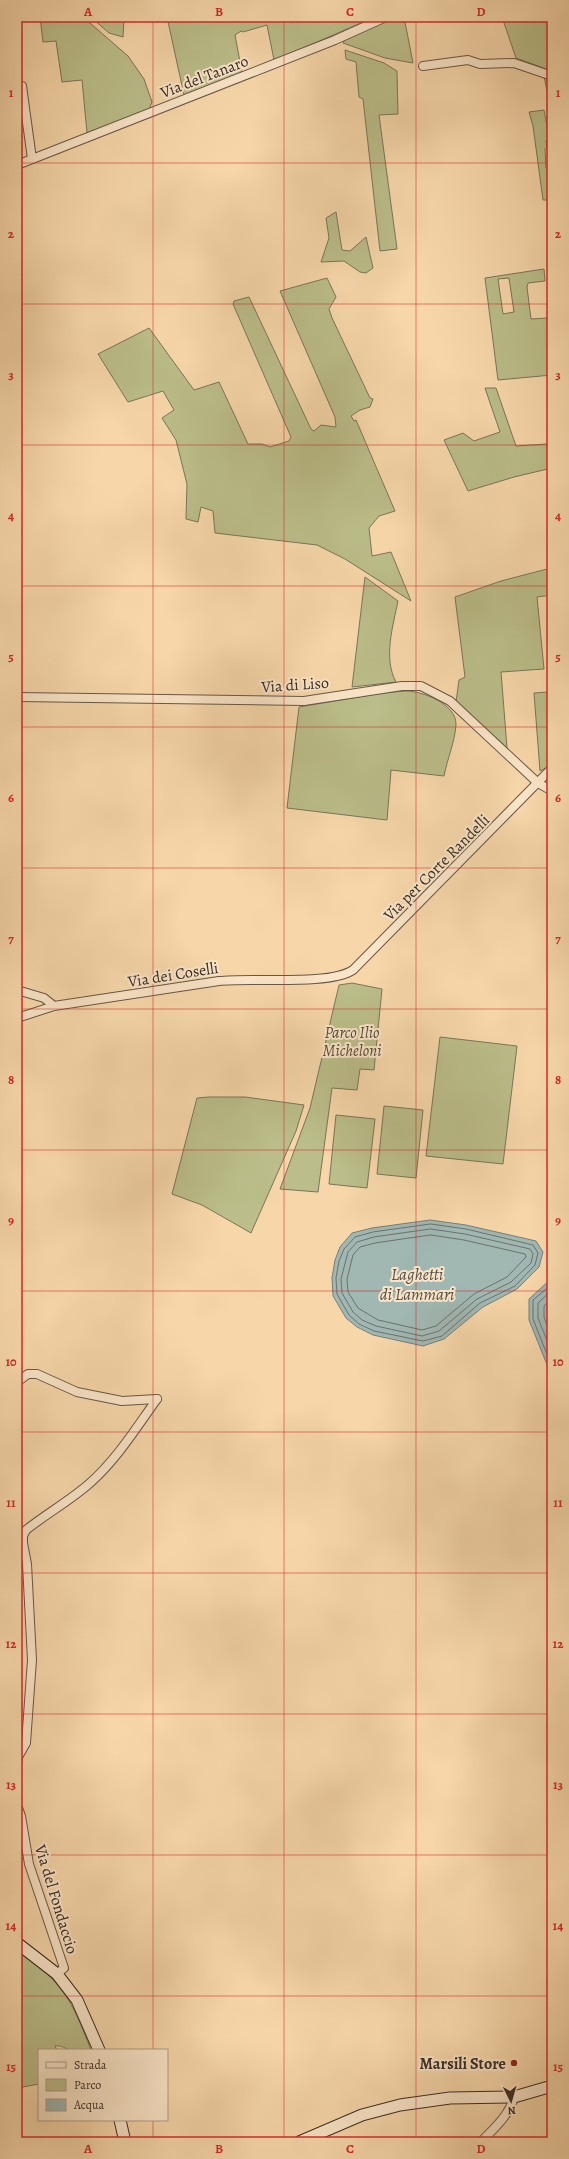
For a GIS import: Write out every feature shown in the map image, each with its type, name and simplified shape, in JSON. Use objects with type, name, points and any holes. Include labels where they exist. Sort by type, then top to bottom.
[{"type":"street","name":"Via del Tanaro","points":[[17,164],[335,40],[386,17]]},
{"type":"street","points":[[423,66],[468,60],[480,64],[514,63],[552,76]]},
{"type":"street","points":[[17,87],[22,86],[32,159]]},
{"type":"street","name":"Via di Liso","points":[[17,697],[304,700],[402,686],[421,686],[450,701],[538,782],[552,791]]},
{"type":"street","name":"Via per Corte Randelli","points":[[336,978],[353,970],[552,768]]},
{"type":"street","name":"Via dei Coselli","points":[[17,1018],[54,1006],[237,979],[336,978]]},
{"type":"street","points":[[17,990],[44,998],[54,1006]]},
{"type":"street","points":[[17,1382],[28,1374],[37,1374],[76,1392],[122,1401],[156,1399],[131,1436],[104,1471],[89,1484],[26,1530],[23,1536],[28,1564],[33,1641],[26,1742],[17,1760]]},
{"type":"street","name":"Via del Fondaccio","points":[[17,1805],[21,1816],[29,1864],[60,1971]]},
{"type":"street","points":[[17,1943],[60,1971],[76,2000],[99,2049]]},
{"type":"street","points":[[298,2142],[362,2115],[400,2105],[450,2098],[514,2097],[552,2086]]},
{"type":"street","points":[[481,2142],[501,2121],[511,2106],[514,2097]]},
{"type":"street","points":[[120,2121],[125,2142]]},
{"type":"green space","points":[[40,17],[83,17],[128,56],[144,79],[152,102],[149,110],[87,133],[82,80],[62,82],[56,41],[43,42]]},
{"type":"green space","points":[[91,17],[124,17],[123,37],[109,33]]},
{"type":"green space","points":[[167,17],[271,17],[294,22],[295,17],[375,17],[274,60],[267,25],[243,32],[241,31],[235,35],[242,73],[184,95]]},
{"type":"green space","points":[[395,17],[404,17],[413,63],[385,58],[343,43],[345,40]]},
{"type":"green space","points":[[502,17],[552,17],[552,71],[516,58]]},
{"type":"green space","points":[[345,50],[384,63],[397,71],[398,114],[379,115],[397,249],[380,251],[363,99],[359,97],[356,62],[346,59]]},
{"type":"green space","points":[[544,76],[552,78],[552,116]]},
{"type":"green space","points":[[544,110],[548,131],[552,130],[552,141],[546,141],[547,147],[545,149],[546,168],[552,168],[552,200],[543,200],[533,126],[529,112]]},
{"type":"green space","points":[[336,212],[342,250],[350,251],[366,237],[373,268],[366,273],[360,272],[344,261],[321,262],[329,238],[326,218]]},
{"type":"green space","points":[[544,269],[545,281],[528,283],[527,287],[531,319],[548,318],[552,375],[498,380],[485,278]],"holes":[[[509,278],[514,312],[503,314],[498,279]]]},
{"type":"green space","points":[[327,278],[336,297],[329,309],[332,318],[370,398],[373,399],[370,407],[360,410],[351,416],[354,421],[356,420],[395,511],[379,516],[369,528],[372,556],[391,552],[411,601],[345,559],[317,545],[215,533],[213,511],[201,507],[198,522],[186,519],[187,484],[176,440],[162,418],[174,410],[163,391],[128,402],[98,354],[149,328],[194,390],[219,382],[248,444],[262,444],[270,447],[289,441],[291,437],[233,304],[234,301],[249,297],[311,429],[314,431],[321,425],[336,427],[335,417],[280,291]]},
{"type":"green space","points":[[485,388],[496,388],[516,446],[546,444],[552,457],[552,468],[514,477],[468,491],[444,440],[463,433],[474,441],[500,432]]},
{"type":"green space","points":[[551,568],[552,595],[537,597],[544,669],[501,672],[507,748],[456,702],[459,680],[465,677],[455,597],[501,581]]},
{"type":"green space","points":[[365,577],[398,601],[390,642],[390,663],[396,682],[352,687]]},
{"type":"green space","points":[[552,679],[552,762],[548,767],[540,771],[534,693],[549,692]]},
{"type":"green space","points":[[406,691],[421,693],[437,700],[451,711],[455,718],[456,725],[453,744],[444,776],[391,770],[387,820],[287,808],[299,707],[382,693]]},
{"type":"green space","name":"Parco Ilio Micheloni","points":[[352,983],[382,989],[374,1070],[360,1069],[357,1090],[332,1088],[318,1192],[280,1189],[310,1108],[339,985]]},
{"type":"green space","points":[[440,1037],[517,1046],[503,1164],[426,1156]]},
{"type":"green space","points":[[245,1097],[304,1105],[296,1131],[251,1233],[202,1205],[172,1194],[197,1098]]},
{"type":"green space","points":[[384,1106],[423,1110],[416,1178],[377,1174]]},
{"type":"green space","points":[[336,1115],[375,1119],[367,1188],[329,1184]]},
{"type":"green space","points":[[17,1950],[45,1972],[64,1993],[71,2004],[91,2049],[67,2049],[55,2046],[56,2049],[38,2049],[38,2084],[17,2088]]},
{"type":"water","name":"Laghetti di Lammari","points":[[430,1220],[466,1225],[536,1241],[543,1252],[539,1267],[517,1289],[483,1307],[444,1339],[423,1346],[373,1335],[357,1327],[346,1318],[333,1296],[332,1278],[335,1260],[340,1247],[352,1233],[372,1228]]},
{"type":"water","points":[[552,1278],[552,1377],[529,1320],[529,1299]]},
{"type":"place","name":"Marsili Store","points":[[514,2063]]}]
